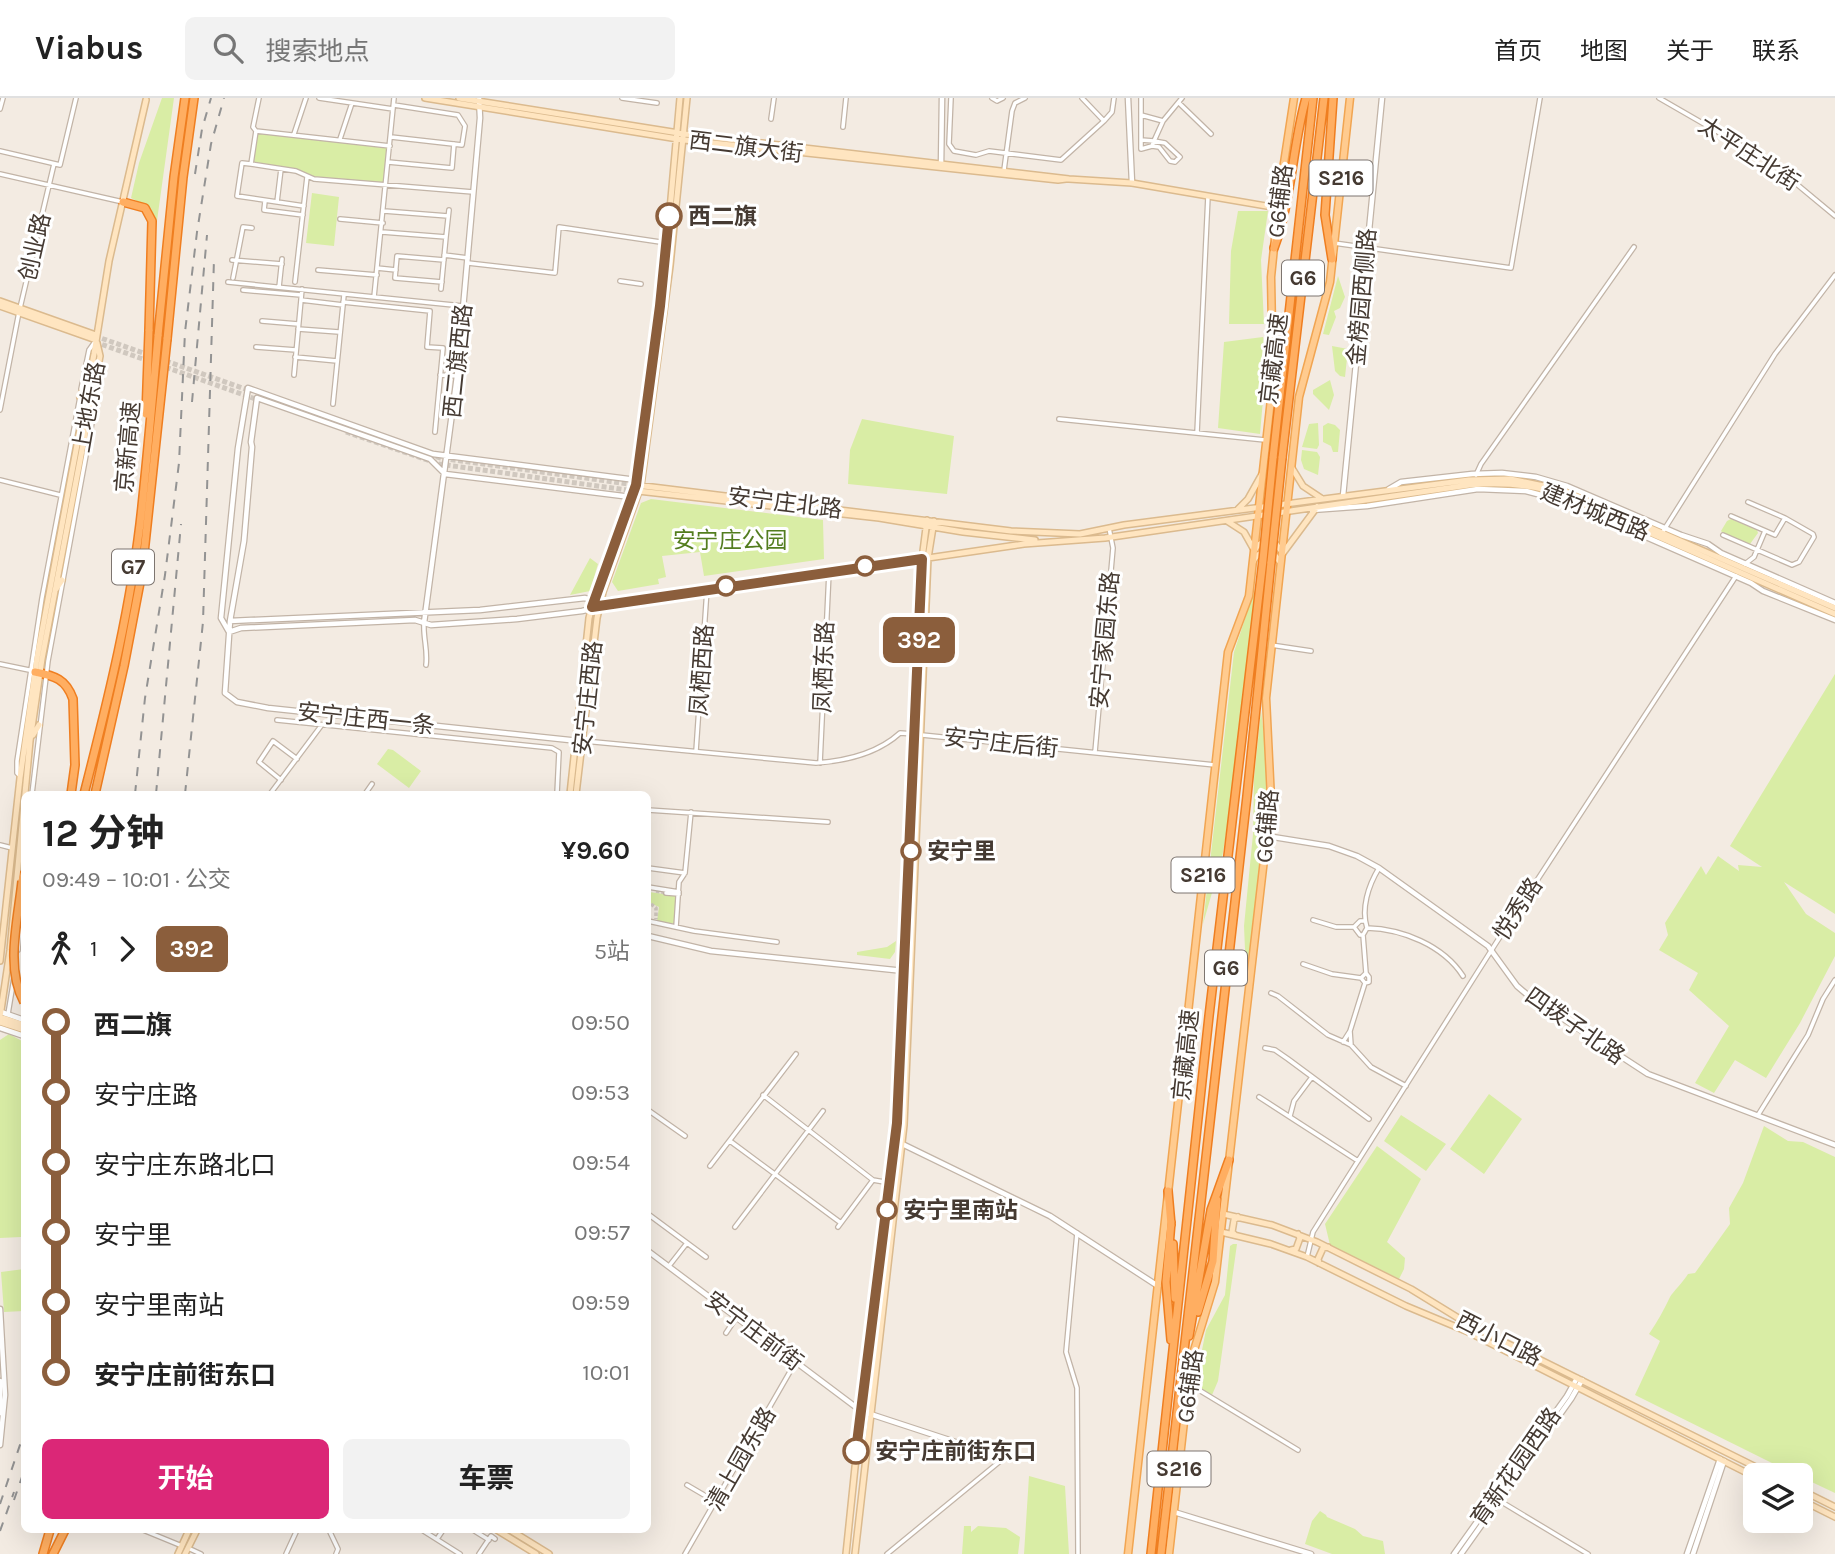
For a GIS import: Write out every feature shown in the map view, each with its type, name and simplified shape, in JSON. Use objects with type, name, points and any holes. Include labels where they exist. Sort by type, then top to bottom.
[{"type":"highway","name":"京新高速","points":[[85,791],[116,662],[137,539],[174,177],[185,98]]},
{"type":"highway","name":"京新高速","points":[[96,791],[127,654],[142,572],[183,177],[194,98]]},
{"type":"highway","points":[[1274,248],[1281,229],[1300,118],[1306,98]]},
{"type":"highway","name":"京藏高速","points":[[1161,1554],[1247,796],[1273,458],[1313,98]]},
{"type":"highway","name":"京藏高速","points":[[1152,1554],[1176,1322],[1324,98]]},
{"type":"highway","points":[[1332,259],[1325,215],[1333,98]]},
{"type":"highway","points":[[123,202],[145,208],[152,221],[146,405],[137,539]]},
{"type":"highway","points":[[38,673],[61,679],[73,699],[74,773],[71,791]]},
{"type":"highway","points":[[21,901],[13,970],[21,996]]},
{"type":"highway","points":[[1180,1374],[1211,1210],[1229,1160]]},
{"type":"highway","points":[[1168,1191],[1176,1322]]},
{"type":"highway","points":[[1171,1222],[1166,1282],[1172,1356]]},
{"type":"highway","points":[[43,1554],[50,1533]]},
{"type":"highway","points":[[53,1554],[63,1533]]},
{"type":"main road","name":"西二旗大街","points":[[425,98],[480,102]]},
{"type":"main road","name":"西二旗大街","points":[[459,98],[681,136],[1058,180],[1069,179]]},
{"type":"main road","points":[[680,98],[681,136]]},
{"type":"main road","points":[[571,791],[580,741],[593,605],[636,488],[687,98]]},
{"type":"main road","name":"G6辅路","points":[[1128,1554],[1228,652],[1247,604],[1259,511],[1274,373],[1270,290],[1278,208],[1294,98]]},
{"type":"main road","name":"G6辅路","points":[[1169,1554],[1193,1351],[1214,1290],[1267,836],[1272,782],[1265,706],[1301,386],[1326,299],[1350,98]]},
{"type":"main road","name":"上地东路","points":[[71,488],[107,272],[146,99]]},
{"type":"main road","name":"西二旗大街","points":[[941,167],[1004,170],[1069,179],[1132,183],[1278,208]]},
{"type":"main road","points":[[0,303],[96,338]]},
{"type":"main road","name":"上地东路","points":[[0,961],[20,776],[67,497],[100,356],[96,338]]},
{"type":"main road","points":[[80,397],[89,380]]},
{"type":"main road","points":[[89,412],[92,423]]},
{"type":"main road","points":[[1264,459],[1270,468],[1281,471],[1286,469],[1292,460]]},
{"type":"main road","points":[[1292,460],[1293,471],[1301,485],[1313,494],[1327,498]]},
{"type":"main road","points":[[1263,470],[1268,479],[1279,482],[1286,479],[1291,471]]},
{"type":"main road","points":[[1232,511],[1247,501],[1263,470]]},
{"type":"main road","name":"建材城西路","points":[[1287,507],[1315,510],[1477,479],[1522,485],[1559,494],[1835,608]]},
{"type":"main road","name":"建材城西路","points":[[1259,511],[1327,498],[1477,479],[1510,479],[1550,485],[1663,530],[1835,614]]},
{"type":"main road","name":"安宁庄北路","points":[[636,488],[930,523]]},
{"type":"main road","name":"安宁庄西路","points":[[576,791],[580,741],[600,604],[636,488]]},
{"type":"main road","name":"上地东路","points":[[25,791],[38,673],[62,549],[67,497]]},
{"type":"main road","points":[[1281,559],[1287,544],[1315,510]]},
{"type":"main road","points":[[930,523],[1080,534],[1232,511],[1259,511]]},
{"type":"main road","points":[[925,558],[1112,536],[1220,520],[1259,511]]},
{"type":"main road","points":[[1220,520],[1230,522],[1242,530],[1254,553]]},
{"type":"main road","points":[[930,523],[973,533],[1052,541]]},
{"type":"main road","points":[[846,1554],[890,1183],[904,1125],[925,558],[930,523]]},
{"type":"main road","points":[[1254,553],[1258,545],[1265,542],[1276,544],[1281,559]]},
{"type":"main road","points":[[62,549],[66,560]]},
{"type":"main road","points":[[1252,564],[1256,556],[1263,552],[1281,559]]},
{"type":"main road","points":[[54,592],[62,580]]},
{"type":"main road","points":[[30,741],[39,725]]},
{"type":"main road","points":[[855,1554],[898,1141],[904,971],[919,734]]},
{"type":"main road","name":"上地东路","points":[[1,1015],[21,835]]},
{"type":"main road","points":[[1,1015],[21,1026]]},
{"type":"main road","name":"西小口路","points":[[1223,1214],[1298,1234],[1328,1247],[1411,1289],[1460,1320],[1748,1463]]},
{"type":"main road","points":[[1236,1235],[1233,1233],[1234,1220],[1238,1217]]},
{"type":"main road","name":"西小口路","points":[[1221,1232],[1307,1257],[1406,1306],[1466,1331],[1743,1471]]},
{"type":"main road","points":[[1292,1251],[1296,1249],[1300,1238],[1298,1234]]},
{"type":"main road","points":[[1320,1263],[1317,1260],[1323,1248],[1328,1247]]},
{"type":"main road","points":[[1813,1496],[1835,1507]]},
{"type":"main road","points":[[1813,1506],[1835,1517]]},
{"type":"main road","points":[[178,1554],[185,1549],[195,1533]]},
{"type":"main road","points":[[503,1533],[536,1554]]},
{"type":"main road","points":[[515,1533],[549,1554]]},
{"type":"street","points":[[0,109],[3,98]]},
{"type":"street","name":"创业路","points":[[0,410],[54,164],[60,165],[76,98]]},
{"type":"street","points":[[251,164],[256,131],[253,127],[259,98]]},
{"type":"street","points":[[294,134],[306,98]]},
{"type":"street","points":[[319,98],[458,115],[465,125],[462,145],[391,136]]},
{"type":"street","points":[[374,297],[394,98]]},
{"type":"street","points":[[622,98],[657,103]]},
{"type":"street","points":[[771,119],[774,98]]},
{"type":"street","points":[[844,127],[846,98]]},
{"type":"street","points":[[934,98],[942,99],[941,167]]},
{"type":"street","points":[[951,98],[949,144],[952,149],[976,155],[989,151],[1061,160],[1104,121],[1111,112],[1114,98]]},
{"type":"street","points":[[992,98],[998,101],[1003,98]]},
{"type":"street","points":[[1009,98],[1014,104]]},
{"type":"street","points":[[1014,104],[1025,98]]},
{"type":"street","points":[[1082,98],[1104,121]]},
{"type":"street","points":[[1128,98],[1132,183]]},
{"type":"street","points":[[1140,98],[1141,149],[1153,144],[1165,143],[1180,157],[1175,162],[1170,161],[1159,147],[1153,144],[1141,140]]},
{"type":"street","points":[[1153,144],[1163,121],[1182,98]]},
{"type":"street","name":"金榜园西侧路","points":[[1343,496],[1382,98]]},
{"type":"street","points":[[1334,243],[1511,268],[1540,98]]},
{"type":"street","name":"太平庄北街","points":[[1659,98],[1770,162],[1835,216]]},
{"type":"street","name":"西二旗西路","points":[[424,623],[457,376],[480,102]]},
{"type":"street","points":[[340,139],[352,103]]},
{"type":"street","points":[[1179,103],[1211,134]]},
{"type":"street","points":[[1004,170],[1014,104]]},
{"type":"street","points":[[1141,115],[1163,121]]},
{"type":"street","points":[[256,131],[390,146]]},
{"type":"street","points":[[388,162],[452,168],[454,144]]},
{"type":"street","points":[[0,151],[54,164]]},
{"type":"street","points":[[304,206],[237,196],[242,163],[296,171],[314,179],[473,192]]},
{"type":"street","points":[[277,202],[282,169]]},
{"type":"street","points":[[0,174],[123,202]]},
{"type":"street","points":[[295,282],[307,177]]},
{"type":"street","points":[[1197,433],[1208,196]]},
{"type":"street","points":[[265,201],[264,210],[303,215]]},
{"type":"street","points":[[441,289],[449,210]]},
{"type":"street","points":[[384,211],[448,216]]},
{"type":"street","points":[[340,219],[383,223]]},
{"type":"street","points":[[233,278],[234,260],[240,250],[243,227],[252,228]]},
{"type":"street","points":[[442,282],[395,278],[397,256],[468,260],[555,273],[559,227],[670,243]]},
{"type":"street","points":[[382,232],[446,237]]},
{"type":"street","points":[[1477,479],[1479,466],[1634,247]]},
{"type":"street","points":[[234,260],[282,262],[279,287]]},
{"type":"street","points":[[377,268],[396,270]]},
{"type":"street","points":[[318,270],[377,275]]},
{"type":"street","points":[[1663,530],[1775,354],[1835,275]]},
{"type":"street","points":[[620,281],[641,284]]},
{"type":"street","points":[[228,282],[464,306]]},
{"type":"street","points":[[294,375],[302,289]]},
{"type":"street","points":[[243,290],[430,311],[426,347],[443,348],[435,432]]},
{"type":"street","points":[[333,404],[344,295]]},
{"type":"street","points":[[262,321],[339,332]]},
{"type":"street","points":[[32,791],[39,725],[38,673],[66,560],[80,397],[89,350],[96,338]]},
{"type":"street","points":[[256,347],[296,350]]},
{"type":"street","points":[[295,357],[337,361]]},
{"type":"street","points":[[440,375],[457,376]]},
{"type":"street","points":[[636,488],[445,474],[430,459],[248,388],[221,618],[229,632],[241,628],[415,620],[432,625],[517,619],[582,611],[593,605],[925,558]]},
{"type":"street","name":"安宁庄西一条","points":[[277,401],[257,398],[244,541],[230,621],[225,693],[237,702],[268,708],[580,741]]},
{"type":"street","points":[[277,401],[433,453],[636,488]]},
{"type":"street","points":[[1059,419],[1266,440]]},
{"type":"street","points":[[71,488],[92,423]]},
{"type":"street","points":[[0,480],[67,497]]},
{"type":"street","name":"建材城西路","points":[[1315,510],[1367,506],[1478,489],[1527,491],[1564,501],[1741,570],[1835,603]]},
{"type":"street","points":[[1723,535],[1797,565],[1814,537],[1813,534],[1748,502]]},
{"type":"street","points":[[1731,516],[1775,535],[1785,518]]},
{"type":"street","name":"安宁家园东路","points":[[1095,752],[1113,548],[1110,528]]},
{"type":"street","name":"悦秀路","points":[[1307,1257],[1313,1232],[1492,951],[1741,570],[1754,557],[1765,531]]},
{"type":"street","name":"建材城西路","points":[[1741,570],[1775,596],[1835,620]]},
{"type":"street","name":"凤栖东路","points":[[820,763],[829,572]]},
{"type":"street","name":"凤栖西路","points":[[696,751],[707,589]]},
{"type":"street","points":[[230,621],[518,607],[585,598],[593,605]]},
{"type":"street","points":[[424,623],[423,637],[428,650],[426,665]]},
{"type":"street","points":[[1271,645],[1311,651]]},
{"type":"street","points":[[0,664],[38,673]]},
{"type":"street","points":[[277,720],[552,748],[558,752],[557,791]]},
{"type":"street","points":[[272,791],[321,725]]},
{"type":"street","name":"安宁庄后街","points":[[580,741],[820,763],[849,758],[887,745],[900,733],[1215,765]]},
{"type":"street","points":[[281,780],[258,762],[273,741],[297,759]]},
{"type":"street","points":[[367,791],[372,784]]},
{"type":"street","points":[[651,810],[828,822]]},
{"type":"street","points":[[676,927],[679,882],[685,873],[691,812]]},
{"type":"street","name":"四拨子北路","points":[[1267,836],[1336,848],[1379,868],[1492,951],[1517,986],[1530,997],[1629,1063],[1659,1079],[1835,1145]]},
{"type":"street","points":[[0,845],[12,848]]},
{"type":"street","points":[[651,868],[685,873]]},
{"type":"street","points":[[1367,929],[1364,921],[1370,887],[1379,868]]},
{"type":"street","points":[[651,888],[679,893]]},
{"type":"street","points":[[666,892],[679,893]]},
{"type":"street","points":[[21,909],[17,954],[1,1015],[21,1019]]},
{"type":"street","points":[[1313,920],[1336,927],[1354,927],[1364,921]]},
{"type":"street","points":[[651,921],[777,942]]},
{"type":"street","points":[[1354,927],[1356,933],[1363,935]]},
{"type":"street","points":[[1343,1042],[1350,1031],[1365,984],[1368,982],[1363,935],[1367,929]]},
{"type":"street","points":[[1367,929],[1388,929],[1420,941],[1444,955],[1463,976]]},
{"type":"street","points":[[651,937],[710,951],[904,971]]},
{"type":"street","points":[[1303,964],[1332,974],[1361,978],[1365,984]]},
{"type":"street","points":[[1361,978],[1366,973]]},
{"type":"street","points":[[1758,1115],[1808,1034],[1823,999],[1835,980]]},
{"type":"street","points":[[1271,993],[1328,1035],[1351,1045],[1383,1076],[1406,1086]]},
{"type":"street","points":[[0,1028],[21,1035]]},
{"type":"street","points":[[1350,1031],[1351,1045]]},
{"type":"street","points":[[1265,1048],[1275,1050],[1368,1119]]},
{"type":"street","points":[[710,1166],[796,1054]]},
{"type":"street","points":[[1290,1116],[1294,1101],[1312,1077]]},
{"type":"street","points":[[764,1095],[873,1180],[890,1183]]},
{"type":"street","points":[[1259,1097],[1358,1161]]},
{"type":"street","points":[[735,1227],[822,1111]]},
{"type":"street","points":[[651,1112],[685,1136]]},
{"type":"street","points":[[730,1140],[839,1225],[873,1180]]},
{"type":"street","points":[[898,1141],[1050,1216],[1158,1286]]},
{"type":"street","points":[[651,1215],[706,1257]]},
{"type":"street","points":[[1077,1233],[1066,1352],[1077,1388],[1078,1554]]},
{"type":"street","points":[[668,1267],[687,1243]]},
{"type":"street","name":"安宁庄前街","points":[[651,1253],[795,1363],[861,1411],[870,1414]]},
{"type":"street","points":[[0,1309],[5,1395],[0,1445]]},
{"type":"street","points":[[726,1333],[736,1318]]},
{"type":"street","name":"清上园东路","points":[[685,1554],[795,1363]]},
{"type":"street","name":"育新花园西路","points":[[1461,1554],[1579,1379]]},
{"type":"street","points":[[0,1381],[0,1413]]},
{"type":"street","points":[[1188,1384],[1297,1450]]},
{"type":"street","points":[[870,1414],[1004,1458]]},
{"type":"street","points":[[887,1554],[1004,1458]]},
{"type":"street","points":[[1690,1554],[1722,1460]]},
{"type":"street","points":[[687,1485],[716,1502]]},
{"type":"street","points":[[1497,1499],[1588,1554]]},
{"type":"street","name":"育新花园西路","points":[[1454,1554],[1497,1499]]},
{"type":"street","points":[[1174,1512],[1311,1554]]},
{"type":"street","points":[[150,1533],[201,1554]]},
{"type":"street","points":[[286,1554],[296,1533]]},
{"type":"street","points":[[330,1533],[338,1549],[336,1554]]},
{"type":"street","points":[[427,1533],[460,1554]]},
{"type":"street","points":[[437,1539],[441,1533]]},
{"type":"street","points":[[478,1533],[489,1539]]},
{"type":"street","points":[[479,1554],[491,1536],[495,1539]]},
{"type":"green space","points":[[162,98],[174,98],[156,228],[151,208],[131,198],[139,163]]},
{"type":"green space","points":[[256,131],[390,146],[386,186],[314,179],[296,171],[251,164]]},
{"type":"green space","points":[[312,193],[339,197],[334,246],[306,243]]},
{"type":"green space","points":[[1238,211],[1268,211],[1261,260],[1264,324],[1229,324],[1231,251]]},
{"type":"green space","points":[[1338,276],[1345,297],[1340,308],[1334,311],[1336,317],[1329,335],[1323,334]]},
{"type":"green space","points":[[1263,337],[1266,365],[1260,434],[1218,428],[1224,342]]},
{"type":"green space","points":[[1332,346],[1348,349],[1345,377],[1335,371]]},
{"type":"green space","points":[[1330,380],[1334,395],[1329,410],[1313,394],[1313,390]]},
{"type":"green space","points":[[862,419],[954,436],[947,494],[848,484],[850,450]]},
{"type":"green space","points":[[1318,423],[1317,449],[1302,447],[1309,424]]},
{"type":"green space","points":[[1328,423],[1340,430],[1338,452],[1333,452],[1331,446],[1323,442],[1323,426]]},
{"type":"green space","points":[[1302,450],[1317,452],[1320,457],[1318,475],[1304,469]]},
{"type":"green space","name":"安宁庄公园","points":[[651,499],[823,520],[824,559],[704,576],[700,552],[662,556],[666,577],[658,579],[659,584],[618,591],[612,582],[641,503]]},
{"type":"green space","points":[[1731,519],[1757,530],[1758,533],[1750,544],[1721,531]]},
{"type":"green space","points":[[590,558],[598,564],[590,591],[570,595]]},
{"type":"green space","points":[[1256,586],[1233,790],[1222,858],[1203,924],[1234,652]]},
{"type":"green space","points":[[1835,674],[1835,914],[1784,882],[1806,914],[1835,933],[1835,956],[1800,1023],[1766,1078],[1735,1060],[1714,1093],[1695,1083],[1729,1026],[1689,990],[1698,973],[1659,950],[1668,935],[1665,923],[1701,866],[1706,875],[1718,856],[1739,871],[1738,865],[1762,867],[1730,846]]},
{"type":"green space","points":[[1261,711],[1269,796],[1249,973],[1246,973],[1244,926]]},
{"type":"green space","points":[[388,749],[421,771],[409,788],[377,764]]},
{"type":"green space","points":[[651,892],[679,896],[675,924],[657,921],[659,907],[651,903]]},
{"type":"green space","points":[[896,941],[895,952],[890,959],[857,955],[857,952],[887,947]]},
{"type":"green space","points":[[9,1034],[21,1040],[21,1237],[0,1238],[0,1040]]},
{"type":"green space","points":[[1489,1094],[1522,1119],[1484,1174],[1450,1149]]},
{"type":"green space","points":[[1401,1115],[1446,1144],[1426,1171],[1384,1141]]},
{"type":"green space","points":[[1764,1126],[1788,1141],[1803,1142],[1835,1157],[1835,1493],[1813,1483],[1813,1463],[1772,1463],[1635,1395],[1660,1341],[1649,1334],[1671,1295],[1688,1274],[1695,1273],[1730,1224],[1729,1208],[1743,1183]]},
{"type":"green space","points":[[1377,1146],[1421,1179],[1387,1242],[1405,1258],[1399,1279],[1330,1245],[1325,1224]]},
{"type":"green space","points":[[1237,1244],[1218,1381],[1212,1395],[1195,1385],[1206,1330],[1225,1295],[1230,1246]]},
{"type":"green space","points":[[21,1269],[21,1311],[4,1312],[1,1272]]},
{"type":"green space","points":[[1029,1476],[1065,1486],[1069,1554],[1024,1554]]},
{"type":"green space","points":[[1320,1511],[1363,1536],[1383,1541],[1385,1554],[1332,1554],[1305,1544],[1312,1521]]},
{"type":"green space","points":[[964,1526],[971,1526],[971,1532],[978,1526],[1006,1528],[1020,1537],[1018,1554],[962,1554]]},
{"type":"tunnel","points":[[95,336],[251,391]]},
{"type":"tunnel","points":[[95,342],[261,401]]},
{"type":"tunnel","points":[[346,432],[439,464],[634,491]]},
{"type":"tunnel","points":[[429,454],[440,458],[636,485]]},
{"type":"tunnel","points":[[656,891],[666,893]]},
{"type":"tunnel","points":[[651,904],[656,908],[656,919]]},
{"type":"railway","points":[[195,174],[202,129],[211,98]]},
{"type":"railway","points":[[135,791],[145,698],[165,575],[179,463],[185,332],[197,232],[211,144],[224,98]]},
{"type":"railway","points":[[192,402],[207,235]]},
{"type":"railway","points":[[185,791],[203,622],[214,259]]},
{"type":"railway","points":[[156,791],[181,524]]},
{"type":"railway","points":[[0,1504],[21,1442]]},
{"type":"railway","points":[[14,1500],[21,1480]]},
{"type":"railway","points":[[0,1531],[14,1492]]},
{"type":"bus line","name":"392","points":[[669,216],[636,485],[592,607],[922,559],[897,1123],[856,1451]]},
{"type":"place","name":"西二旗","points":[[669,216]]},
{"type":"place","name":"安宁里","points":[[911,851]]},
{"type":"place","name":"安宁里南站","points":[[887,1210]]},
{"type":"place","name":"安宁庄前街东口","points":[[856,1451]]}]
